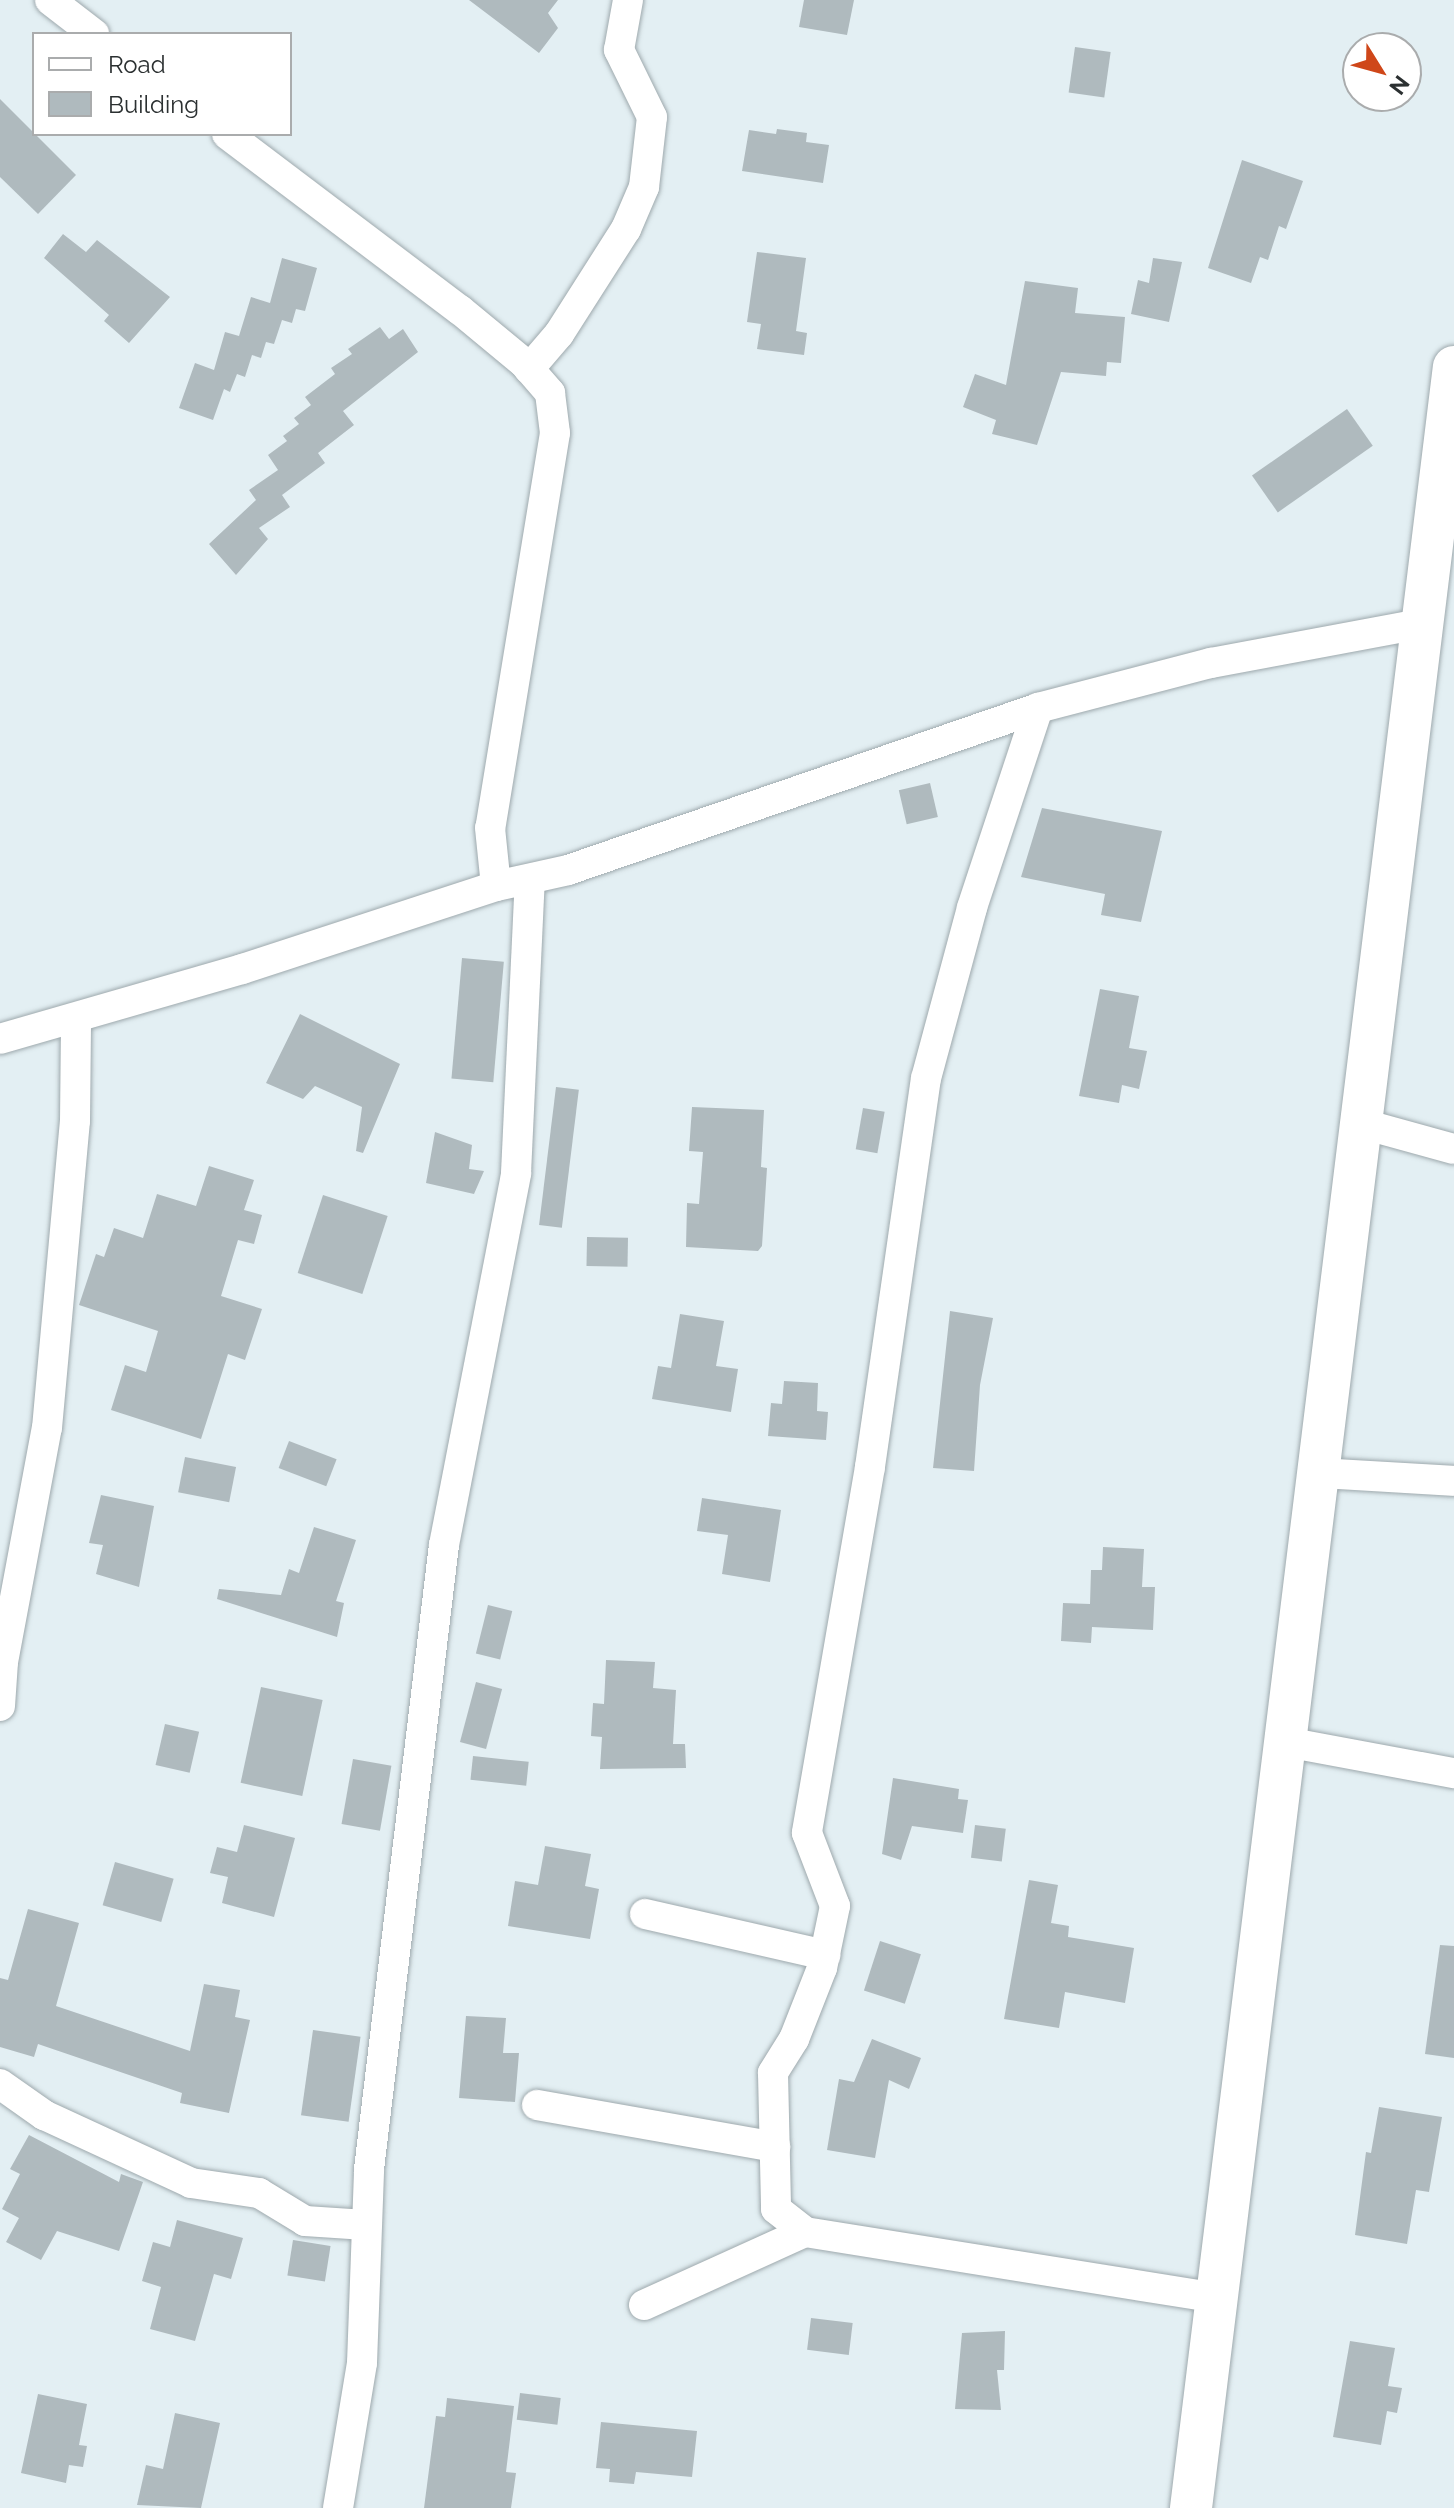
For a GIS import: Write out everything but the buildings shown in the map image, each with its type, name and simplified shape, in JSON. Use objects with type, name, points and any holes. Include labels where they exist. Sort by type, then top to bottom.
[{"type":"street","points":[[50,0],[91,32]]},
{"type":"street","points":[[529,369],[559,334],[626,229],[644,187],[652,117],[619,50],[628,0]]},
{"type":"street","points":[[230,136],[460,310],[529,369],[550,393],[555,433],[490,828],[496,886]]},
{"type":"street","points":[[1191,2508],[1425,623],[1441,560],[1454,367]]},
{"type":"street","points":[[0,1039],[496,886],[530,879],[1038,708],[1211,663],[1425,623]]},
{"type":"street","points":[[1038,708],[972,908],[926,1078],[870,1467],[807,1833],[835,1906],[825,1955],[794,2039],[773,2073],[776,2209],[805,2232],[1216,2298]]},
{"type":"street","points":[[338,2508],[362,2363],[366,2225],[444,1545],[516,1173],[530,879]]},
{"type":"street","points":[[0,1706],[3,1662],[47,1428],[72,1165],[76,1018]]},
{"type":"street","points":[[1363,1124],[1454,1149]]},
{"type":"street","points":[[1320,1473],[1454,1481]]},
{"type":"street","points":[[1286,1742],[1454,1773]]},
{"type":"street","points":[[645,1914],[825,1955]]},
{"type":"street","points":[[0,2084],[44,2115],[191,2183],[259,2193],[305,2221],[366,2225]]},
{"type":"street","points":[[537,2105],[775,2147]]},
{"type":"street","points":[[644,2305],[805,2232]]}]
